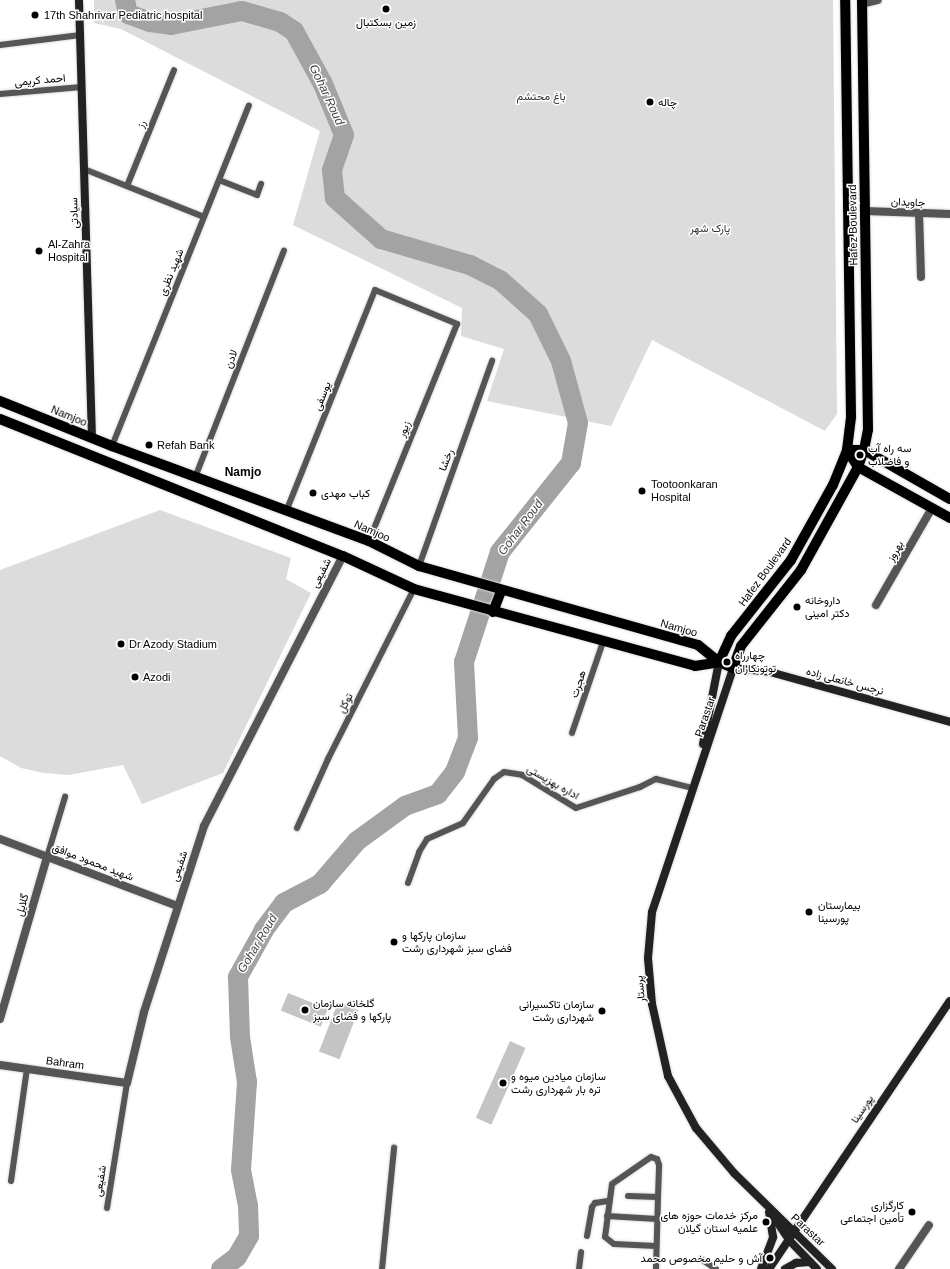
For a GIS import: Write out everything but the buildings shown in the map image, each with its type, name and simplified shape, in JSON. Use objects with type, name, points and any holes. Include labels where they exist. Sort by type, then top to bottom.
[{"type":"main road","points":[[845,3],[862,2]]},
{"type":"main road","name":"Hafez Boulevard","points":[[734,668],[741,646],[801,570],[858,467],[864,450],[868,430],[862,2]]},
{"type":"main road","name":"Hafez Boulevard","points":[[719,662],[732,636],[791,560],[833,485],[847,450],[851,428],[845,3]]},
{"type":"main road","name":"Namjoo","points":[[0,401],[112,446],[196,475],[369,541],[419,566],[458,580],[698,645],[719,662]]},
{"type":"main road","points":[[0,419],[343,556],[414,589],[452,601],[695,666],[719,662],[734,668]]},
{"type":"main road","points":[[847,450],[864,450],[950,498]]},
{"type":"main road","points":[[847,450],[858,467],[950,518]]},
{"type":"main road","points":[[493,612],[501,591]]},
{"type":"street","name":"سیادتی","points":[[79,0],[92,438]]},
{"type":"street","points":[[862,2],[878,0]]},
{"type":"street","name":"جاویدان","points":[[865,211],[950,214]]},
{"type":"street","points":[[919,213],[920,277]]},
{"type":"street","name":"بهروز","points":[[876,605],[932,508]]},
{"type":"street","name":"شفیعی","points":[[127,1083],[144,1012],[204,826],[343,556]]},
{"type":"street","name":"پرستار","points":[[719,662],[698,774],[692,788],[652,912],[648,958],[652,1004],[668,1076],[696,1128],[768,1209],[789,1240],[817,1269]]},
{"type":"street","name":"نرجس خانعلی زاده","points":[[734,668],[770,672],[950,722]]},
{"type":"street","name":"Parastar","points":[[698,774],[734,668]]},
{"type":"street","name":"شهید محمود موافق","points":[[0,839],[177,906]]},
{"type":"street","name":"گلایل","points":[[0,1019],[47,857]]},
{"type":"street","name":"پورسینا","points":[[769,1269],[950,1001]]},
{"type":"street","name":"Bahram","points":[[0,1064],[127,1083]]},
{"type":"street","points":[[761,1269],[773,1237],[768,1209]]},
{"type":"street","name":"Parastar","points":[[768,1209],[795,1231],[832,1269]]},
{"type":"street","points":[[899,1269],[929,1225]]},
{"type":"street","points":[[785,1269],[796,1263],[810,1262]]},
{"type":"lane","points":[[0,45],[80,35]]},
{"type":"lane","name":"رز","points":[[127,186],[174,70]]},
{"type":"lane","name":"احمد کریمی","points":[[0,94],[82,87]]},
{"type":"lane","name":"شهید نظری","points":[[112,446],[249,106]]},
{"type":"lane","points":[[84,168],[204,217]]},
{"type":"lane","points":[[219,180],[257,195],[261,184]]},
{"type":"lane","name":"لادن","points":[[196,475],[284,251]]},
{"type":"lane","name":"زیور","points":[[369,541],[457,324],[375,290]]},
{"type":"lane","name":"یوسفی","points":[[287,509],[375,290]]},
{"type":"lane","name":"رخشا","points":[[419,566],[492,361]]},
{"type":"lane","name":"توکل","points":[[297,828],[334,747],[414,589]]},
{"type":"lane","name":"هجرت","points":[[572,733],[603,642]]},
{"type":"lane","name":"اداره بهزیستی","points":[[408,883],[418,852],[428,839],[463,823],[494,779],[504,772],[522,775],[576,808],[635,789],[656,778],[692,788]]},
{"type":"lane","name":"گلایل","points":[[47,857],[65,798]]},
{"type":"lane","points":[[11,1181],[27,1069]]},
{"type":"lane","name":"شفیعی","points":[[107,1208],[127,1083]]},
{"type":"lane","points":[[382,1269],[394,1148]]},
{"type":"lane","points":[[656,1246],[608,1242],[608,1201],[616,1178],[651,1157],[657,1159],[659,1165],[656,1269]]},
{"type":"lane","points":[[628,1196],[658,1197]]},
{"type":"lane","points":[[588,1236],[592,1207],[595,1203],[608,1201]]},
{"type":"lane","points":[[607,1216],[657,1219]]},
{"type":"lane","points":[[579,1269],[581,1252]]},
{"type":"lane","points":[[702,1259],[716,1269]]},
{"type":"green space","name":"پارک شهر","points":[[94,0],[833,0],[837,414],[825,431],[652,340],[611,426],[487,401],[504,349],[461,336],[462,308],[293,225],[320,131],[121,29],[94,23]]},
{"type":"green space","name":"Azodi","points":[[160,510],[291,558],[286,579],[311,593],[223,773],[142,804],[123,765],[69,775],[44,773],[21,768],[0,756],[0,570]]},
{"type":"waterway","name":"Gohar Roud","points":[[125,0],[128,14],[150,22],[171,25],[242,11],[280,22],[294,31],[323,84],[344,135],[332,170],[335,198],[381,239],[470,265],[500,280],[538,314],[561,361],[578,423],[571,463],[500,552],[464,662],[468,738],[455,772],[438,794],[405,806],[357,841],[320,884],[284,903],[264,930],[238,977],[240,1037],[247,1082],[241,1170],[248,1205],[249,1236],[237,1257],[221,1269]]},
{"type":"place","name":"زمین بسکتبال","points":[[386,9]]},
{"type":"place","name":"17th Shahrivar Pediatric hospital","points":[[35,15]]},
{"type":"place","name":"چاله","points":[[650,102]]},
{"type":"place","name":"Al-Zahra Hospital","points":[[39,251]]},
{"type":"place","name":"Refah Bank","points":[[149,445]]},
{"type":"place","name":"سه راه آب و فاضلاب","points":[[860,455]]},
{"type":"place","name":"Tootoonkaran Hospital","points":[[642,491]]},
{"type":"place","name":"کباب مهدی","points":[[313,493]]},
{"type":"place","name":"داروخانه دکتر امینی","points":[[797,607]]},
{"type":"place","name":"Dr Azody Stadium","points":[[121,644]]},
{"type":"place","name":"چهارراه توتونکاران","points":[[727,662]]},
{"type":"place","name":"Azodi","points":[[135,677]]},
{"type":"place","name":"بیمارستان پورسینا","points":[[809,912]]},
{"type":"place","name":"سازمان پارکها و فضای سبز شهرداری رشت","points":[[394,942]]},
{"type":"place","name":"گلخانه سازمان پارکها و فضای سبز","points":[[305,1010]]},
{"type":"place","name":"سازمان تاکسیرانی شهرداری رشت","points":[[602,1011]]},
{"type":"place","name":"سازمان میادین میوه و تره بار شهرداری رشت","points":[[503,1083]]},
{"type":"place","name":"کارگزاری تأمین اجتماعی","points":[[912,1212]]},
{"type":"place","name":"مرکز خدمات حوزه های علمیه استان گیلان","points":[[766,1222]]},
{"type":"place","name":"آش و حلیم مخصوص محمد","points":[[770,1258]]},
{"type":"district","name":"Namjo","points":[[243,473]]},
{"type":"park label","name":"باغ محتشم","points":[[541,96]]}]
